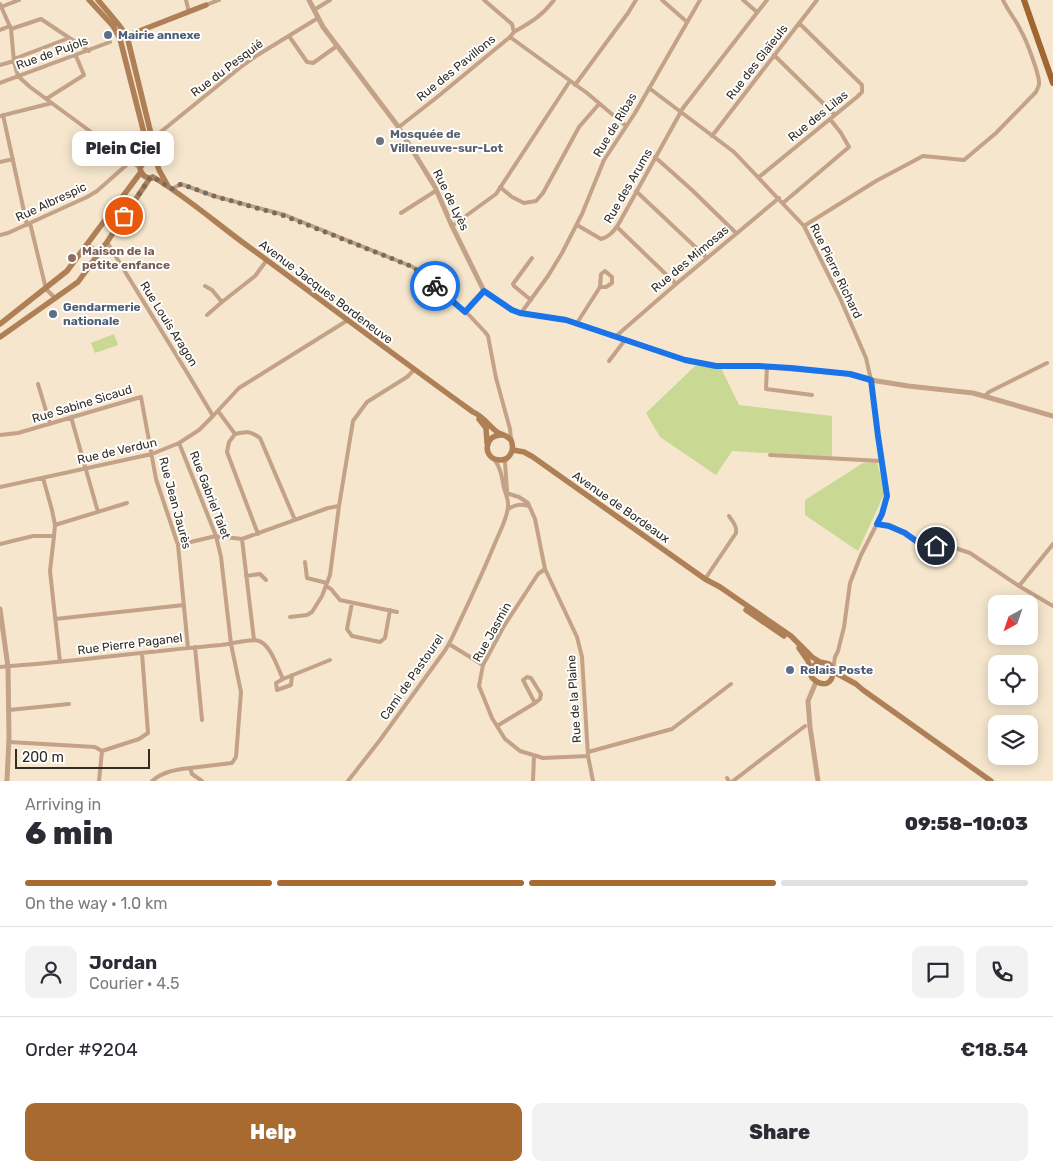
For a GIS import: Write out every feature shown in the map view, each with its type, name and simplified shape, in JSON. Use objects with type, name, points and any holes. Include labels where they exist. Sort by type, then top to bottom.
[{"type":"main road","points":[[0,324],[68,271],[131,186],[145,161],[146,141],[115,41],[113,26],[89,0]]},
{"type":"main road","points":[[98,0],[127,36],[152,139],[155,161],[170,187]]},
{"type":"main road","points":[[1024,0],[1053,83]]},
{"type":"main road","points":[[115,41],[206,5]]},
{"type":"main road","points":[[145,161],[155,161]]},
{"type":"main road","points":[[141,170],[145,177],[151,178]]},
{"type":"main road","points":[[0,337],[78,282],[140,192],[159,170]]},
{"type":"main road","name":"Avenue Jacques Bordeneuve","points":[[151,178],[170,187],[503,435]]},
{"type":"main road","points":[[131,186],[140,192]]},
{"type":"main road","points":[[96,233],[106,242]]},
{"type":"main road","points":[[87,245],[98,253]]},
{"type":"main road","name":"Avenue Jacques Bordeneuve","points":[[473,412],[486,428],[487,445]]},
{"type":"main road","points":[[503,435],[512,442],[513,450],[508,458],[502,460],[494,458],[488,452],[488,441],[493,436],[503,435]]},
{"type":"main road","name":"Avenue de Bordeaux","points":[[513,450],[524,452],[533,457],[715,585],[796,645],[808,661],[811,670]]},
{"type":"main road","name":"Avenue de Bordeaux","points":[[715,585],[798,642],[812,658],[823,662]]},
{"type":"main road","points":[[755,616],[758,616],[770,625],[778,627]]},
{"type":"main road","points":[[827,682],[833,676],[829,664],[823,662],[815,665],[811,670],[812,677],[816,682],[823,684],[840,680],[859,687]]},
{"type":"main road","points":[[832,670],[856,684],[991,781]]},
{"type":"street","points":[[20,0],[1,6],[10,28],[18,76],[141,170]]},
{"type":"street","points":[[186,0],[189,12]]},
{"type":"street","points":[[206,5],[219,0]]},
{"type":"street","name":"Rue de Lyès","points":[[309,0],[323,27],[399,127],[437,190],[452,226],[484,291]]},
{"type":"street","points":[[314,10],[330,0]]},
{"type":"street","points":[[484,0],[512,24],[514,32]]},
{"type":"street","name":"Rue des Pavillons","points":[[399,127],[514,32],[545,11],[554,0]]},
{"type":"street","points":[[575,85],[636,0]]},
{"type":"street","points":[[662,0],[687,22]]},
{"type":"street","name":"Rue de Ribas","points":[[520,313],[548,276],[577,225],[604,160],[635,113],[700,0]]},
{"type":"street","points":[[743,0],[757,12]]},
{"type":"street","points":[[681,112],[767,0]]},
{"type":"street","name":"Rue des Glaïeuls","points":[[712,136],[816,0]]},
{"type":"street","points":[[804,226],[876,181],[923,156],[964,160],[996,134],[1036,92],[1040,84],[1026,43],[1003,0]]},
{"type":"street","name":"Rue du Pesquié","points":[[152,139],[242,66],[318,18]]},
{"type":"street","points":[[0,30],[40,19],[89,51]]},
{"type":"street","name":"Rue des Lilas","points":[[759,177],[862,92],[862,85],[799,23]]},
{"type":"street","points":[[289,36],[307,62],[312,63],[337,46]]},
{"type":"street","points":[[510,37],[570,81],[626,126]]},
{"type":"street","points":[[0,65],[69,38]]},
{"type":"street","name":"Rue de Pujols","points":[[0,83],[115,41]]},
{"type":"street","points":[[774,55],[835,115]]},
{"type":"street","points":[[46,99],[84,75],[76,56]]},
{"type":"street","points":[[452,226],[496,194],[570,81]]},
{"type":"street","name":"Rue Pierre Richard","points":[[649,88],[734,152],[804,226],[840,298],[866,358],[871,380],[887,496],[882,514],[861,555],[850,583],[844,627],[832,670]]},
{"type":"street","points":[[52,103],[2,116],[46,289],[55,298]]},
{"type":"street","points":[[500,187],[524,204],[536,201],[543,193],[579,127],[599,104]]},
{"type":"street","name":"Rue des Arums","points":[[577,225],[601,239],[611,235],[681,112]]},
{"type":"street","points":[[783,202],[850,147],[830,119]]},
{"type":"street","points":[[655,157],[692,190],[736,234]]},
{"type":"street","points":[[0,162],[13,159]]},
{"type":"street","name":"Rue Albrespic","points":[[0,235],[87,197],[97,191],[131,161]]},
{"type":"street","points":[[170,187],[181,184],[214,196],[285,216],[413,267],[465,312],[488,336],[512,442]]},
{"type":"street","points":[[401,214],[437,190]]},
{"type":"street","points":[[636,191],[707,258]]},
{"type":"street","name":"Rue des Mimosas","points":[[615,336],[779,198]]},
{"type":"street","points":[[617,227],[676,284]]},
{"type":"street","name":"Rue Louis Aragon","points":[[106,242],[213,416]]},
{"type":"street","points":[[531,300],[513,284],[532,258]]},
{"type":"street","points":[[207,315],[255,276],[267,260]]},
{"type":"street","points":[[205,286],[212,290],[222,302]]},
{"type":"street","points":[[577,323],[600,286]]},
{"type":"street","points":[[465,312],[484,291],[512,310],[520,313],[577,323],[685,360],[716,366],[767,366],[850,374],[871,380],[908,386],[972,393],[1053,416]]},
{"type":"street","name":"Rue de Verdun","points":[[0,487],[152,454],[179,444],[213,416],[239,388],[348,320]]},
{"type":"street","points":[[609,360],[625,340]]},
{"type":"street","points":[[985,396],[989,392],[1047,363]]},
{"type":"street","points":[[766,389],[767,366]]},
{"type":"street","points":[[290,617],[307,615],[312,612],[322,596],[330,574],[353,421],[367,402],[407,377],[414,370]]},
{"type":"street","points":[[38,384],[50,424]]},
{"type":"street","points":[[760,388],[812,395]]},
{"type":"street","name":"Rue Sabine Sicaud","points":[[0,435],[18,433],[141,397],[152,454]]},
{"type":"street","points":[[218,411],[235,434]]},
{"type":"street","points":[[71,417],[98,512]]},
{"type":"street","points":[[503,435],[509,426]]},
{"type":"street","points":[[258,534],[226,452],[229,442],[235,434],[252,432],[260,438],[295,520]]},
{"type":"street","name":"Rue Gabriel Talet","points":[[179,444],[216,536],[222,557],[231,644],[241,692],[236,758],[232,763],[190,768]]},
{"type":"street","name":"Rue Jean Jaurès","points":[[152,454],[156,479],[178,545],[188,648]]},
{"type":"street","points":[[770,455],[881,461]]},
{"type":"street","name":"Cami de Pastourel","points":[[348,781],[449,644],[484,570],[508,509],[508,498],[500,470],[494,458]]},
{"type":"street","name":"Cami de Pastourel","points":[[506,493],[505,462],[508,458]]},
{"type":"street","points":[[43,478],[55,525],[50,571],[60,662]]},
{"type":"street","points":[[506,493],[526,500],[529,506]]},
{"type":"street","points":[[55,525],[127,503]]},
{"type":"street","points":[[508,509],[518,504],[529,506]]},
{"type":"street","points":[[178,545],[216,536],[242,539],[328,508],[339,506]]},
{"type":"street","name":"Rue de la Plaine","points":[[529,506],[535,519],[545,569],[580,648],[588,754],[593,781]]},
{"type":"street","points":[[705,578],[736,533],[737,529],[729,516]]},
{"type":"street","points":[[877,524],[889,526],[905,533],[923,546],[949,546],[970,553],[1053,606]]},
{"type":"street","points":[[0,544],[33,536],[54,536]]},
{"type":"street","points":[[242,539],[254,640],[260,641],[268,648],[282,679]]},
{"type":"street","points":[[1019,586],[1053,544]]},
{"type":"street","points":[[305,562],[307,578],[326,584],[340,600],[397,612]]},
{"type":"street","name":"Rue Jasmin","points":[[545,569],[538,574],[504,626],[483,665],[479,686],[492,718],[505,739],[520,751],[543,758],[588,754],[672,729],[731,684]]},
{"type":"street","points":[[246,576],[260,574],[266,580]]},
{"type":"street","points":[[352,603],[347,629],[352,636],[380,642],[385,638],[390,610]]},
{"type":"street","points":[[55,619],[184,605]]},
{"type":"street","points":[[0,609],[8,667],[9,742],[7,781]]},
{"type":"street","name":"Rue Pierre Paganel","points":[[0,667],[231,644],[254,640]]},
{"type":"street","points":[[449,644],[483,665]]},
{"type":"street","points":[[195,647],[202,720]]},
{"type":"street","points":[[9,742],[95,747],[102,751],[138,739],[148,732],[142,653]]},
{"type":"street","points":[[823,662],[835,656]]},
{"type":"street","points":[[292,675],[291,684],[277,690],[276,682],[282,679],[292,675],[330,660]]},
{"type":"street","points":[[497,726],[540,699],[541,694],[531,678],[527,677],[523,680],[535,702]]},
{"type":"street","points":[[816,682],[808,701],[818,781]]},
{"type":"street","points":[[9,710],[69,704]]},
{"type":"street","points":[[733,781],[805,726]]},
{"type":"street","points":[[99,781],[102,751]]},
{"type":"street","points":[[533,781],[534,756]]},
{"type":"street","points":[[152,781],[165,772],[190,768],[192,774],[202,781]]},
{"type":"green space","points":[[114,334],[118,345],[95,353],[91,343]]},
{"type":"green space","points":[[695,366],[721,368],[739,405],[832,416],[832,457],[732,451],[716,475],[660,437],[646,413]]},
{"type":"green space","points":[[877,462],[885,492],[858,551],[805,515],[805,500],[863,463]]},
{"type":"way so far","points":[[124,216],[150,178],[153,177],[172,189],[181,184],[214,196],[285,216],[413,267],[435,286]]},
{"type":"place","name":"Mairie annexe","points":[[108,35]]},
{"type":"place","name":"Mosquée de Villeneuve-sur-Lot","points":[[380,141]]},
{"type":"place","name":"Plein Ciel","points":[[124,216]]},
{"type":"place","name":"Maison de la petite enfance","points":[[72,258]]},
{"type":"place","name":"Gendarmerie nationale","points":[[53,314]]},
{"type":"place","name":"Relais Poste","points":[[790,670]]},
{"type":"route","points":[[435,286],[465,312],[484,291],[512,310],[520,313],[566,320],[685,360],[716,366],[758,366],[850,374],[871,380],[887,496],[877,524],[889,526],[905,533],[923,546],[936,546]]}]
